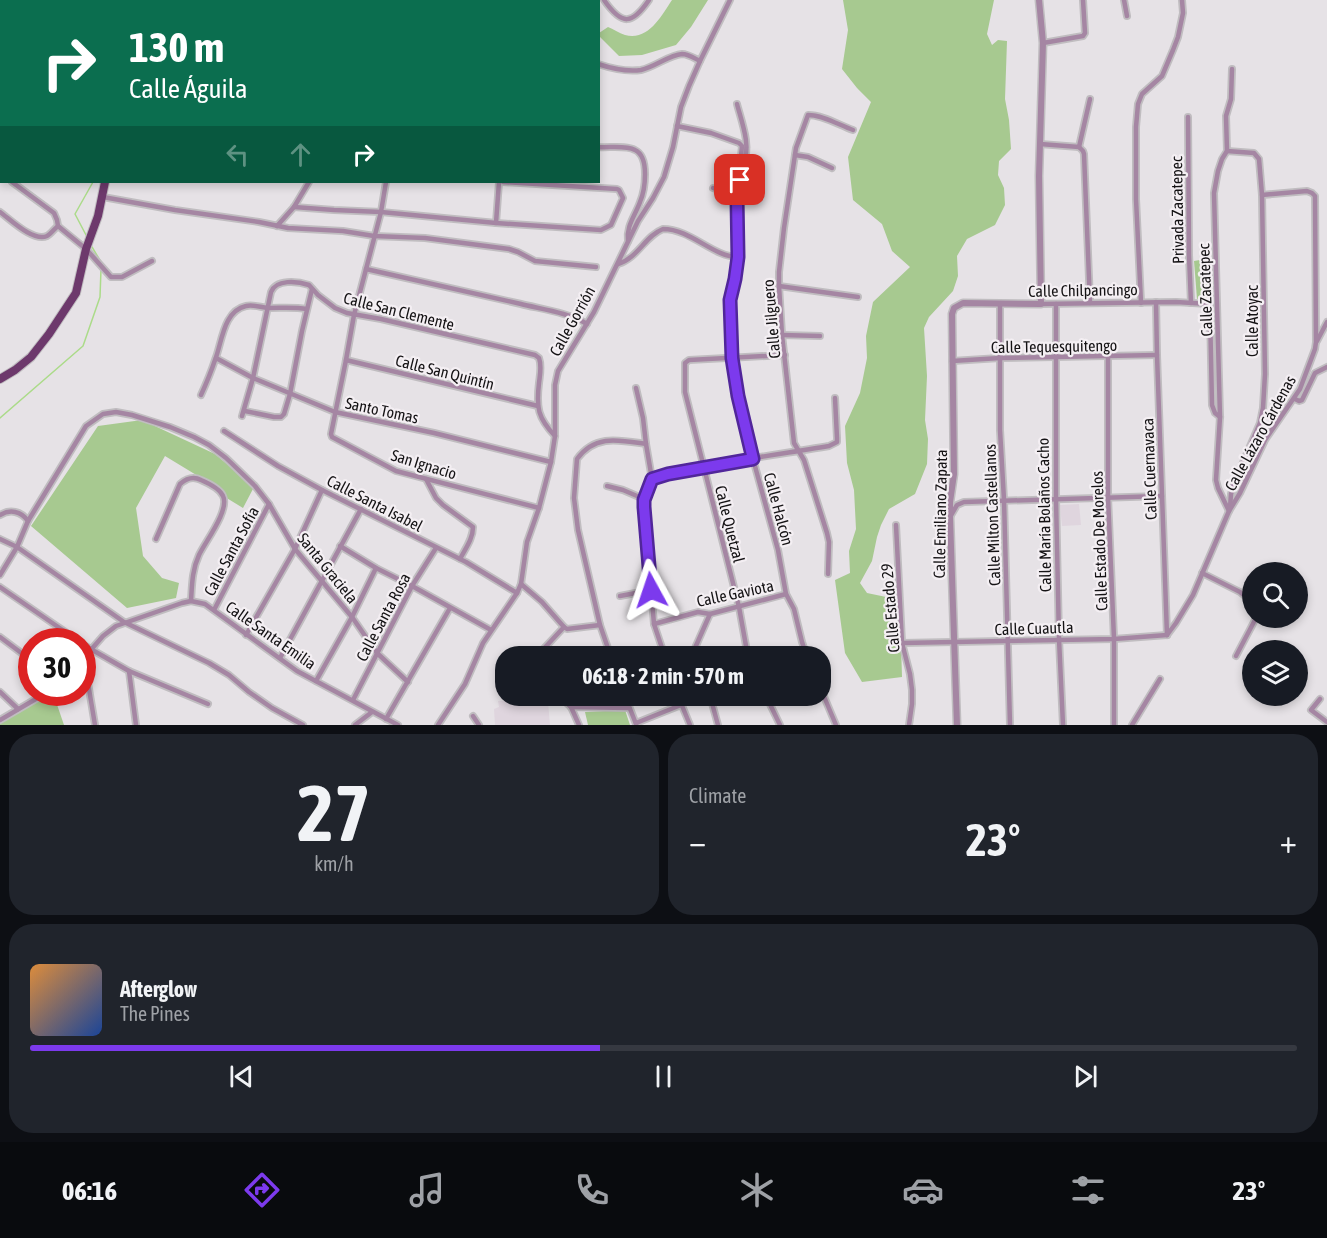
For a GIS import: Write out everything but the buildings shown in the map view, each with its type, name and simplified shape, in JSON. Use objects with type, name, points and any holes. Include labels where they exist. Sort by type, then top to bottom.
[{"type":"main road","points":[[0,379],[31,357],[76,293],[105,183]]},
{"type":"street","points":[[604,0],[613,12],[629,19],[641,12],[649,0]]},
{"type":"street","name":"Calle Gorrión","points":[[438,725],[471,674],[478,653],[491,630],[518,593],[527,542],[551,462],[555,436],[555,385],[558,371],[587,324],[628,241],[664,177],[681,108],[700,61],[730,0]]},
{"type":"street","points":[[1039,0],[1042,43],[1041,304]]},
{"type":"street","points":[[1042,43],[1083,36],[1085,33],[1083,0]]},
{"type":"street","points":[[1124,0],[1127,16]]},
{"type":"street","points":[[1141,303],[1136,198],[1138,104],[1142,94],[1162,76],[1178,37],[1183,13],[1182,0]]},
{"type":"street","points":[[600,65],[629,71],[657,65],[682,54],[700,61]]},
{"type":"street","name":"Calle Zacatepec","points":[[1229,511],[1216,480],[1220,417],[1214,193],[1218,171],[1227,151],[1226,116],[1231,99],[1232,69]]},
{"type":"street","points":[[1079,147],[1090,99]]},
{"type":"street","points":[[737,104],[747,145],[746,157],[741,164]]},
{"type":"street","name":"Calle Jilguero","points":[[828,574],[827,533],[804,460],[794,443],[782,335],[779,272],[795,154],[808,115],[824,118],[853,130]]},
{"type":"street","name":"Privada Zacatepec","points":[[1188,117],[1191,303]]},
{"type":"street","name":"Calle Halcón","points":[[677,126],[711,133],[742,146],[738,197],[738,257],[730,300],[732,358],[740,408],[778,550],[786,594],[794,609],[803,646]]},
{"type":"street","points":[[1040,144],[1079,147],[1084,154],[1090,303]]},
{"type":"street","points":[[600,147],[633,149],[639,152],[642,158],[644,191],[629,227],[628,241]]},
{"type":"street","name":"Calle Atoyac","points":[[1227,151],[1254,153],[1260,165],[1265,375],[1260,423],[1235,481],[1229,511]]},
{"type":"street","points":[[795,154],[832,168]]},
{"type":"street","points":[[13,183],[54,213],[58,226],[86,249],[111,276],[122,277],[152,261]]},
{"type":"street","points":[[277,226],[294,207],[308,183]]},
{"type":"street","points":[[335,412],[354,315],[381,212],[386,183]]},
{"type":"street","points":[[496,223],[501,183]]},
{"type":"street","points":[[294,207],[600,230],[611,225],[623,198],[617,189],[518,183]]},
{"type":"street","points":[[712,188],[738,197]]},
{"type":"street","name":"Calle Lázaro Cárdenas","points":[[1167,635],[1193,595],[1229,511],[1265,440],[1300,389],[1317,342],[1315,196],[1307,191],[1262,195]]},
{"type":"street","points":[[103,197],[277,226],[374,236],[425,238],[497,248],[518,252],[535,261],[596,267]]},
{"type":"street","points":[[0,212],[36,237],[46,236],[58,226]]},
{"type":"street","points":[[618,264],[634,255],[650,236],[663,229],[680,232],[725,255],[738,257]]},
{"type":"street","points":[[366,269],[549,311],[579,319],[587,324]]},
{"type":"street","name":"Calle San Clemente","points":[[290,394],[282,417],[243,413],[273,286],[289,282],[305,283],[334,308],[354,315],[381,319],[535,355],[539,358],[541,367],[538,406]]},
{"type":"street","points":[[779,286],[858,297]]},
{"type":"street","points":[[290,394],[312,289]]},
{"type":"street","name":"Calle Chilpancingo","points":[[958,305],[963,303],[1156,302],[1209,304],[1212,405],[1215,413],[1220,417]]},
{"type":"street","name":"Calle Cuernavaca","points":[[1156,302],[1167,635]]},
{"type":"street","name":"Calle Milton Castellanos","points":[[1000,304],[1000,430],[1010,725]]},
{"type":"street","name":"Calle María Bolaños Cacho","points":[[1056,304],[1056,499],[1063,725]]},
{"type":"street","name":"Calle Emiliano Zapata","points":[[957,725],[950,502],[954,474],[952,314],[958,305]]},
{"type":"street","points":[[201,395],[216,358],[224,327],[234,313],[246,306],[307,309]]},
{"type":"street","points":[[1317,342],[1327,322]]},
{"type":"street","points":[[782,335],[820,336]]},
{"type":"street","points":[[732,358],[785,355]]},
{"type":"street","name":"Calle Tequesquitengo","points":[[952,361],[1157,355]]},
{"type":"street","name":"Calle Estado De Morelos","points":[[1108,357],[1108,497],[1114,639],[1114,725]]},
{"type":"street","name":"Santo Tomas","points":[[216,358],[253,378],[335,412],[434,433],[551,462]]},
{"type":"street","name":"Calle Quetzal","points":[[732,358],[687,361],[685,363],[686,392],[739,607],[746,646]]},
{"type":"street","name":"Calle San Quintín","points":[[346,360],[538,406]]},
{"type":"street","points":[[1294,399],[1302,400],[1315,373],[1327,367]]},
{"type":"street","points":[[636,388],[652,479],[644,500],[644,507],[654,624],[661,646]]},
{"type":"street","points":[[652,479],[668,474],[829,446],[837,442],[835,398]]},
{"type":"street","points":[[538,406],[544,424],[555,436]]},
{"type":"street","name":"Santa Graciela","points":[[28,521],[86,426],[103,414],[116,412],[132,415],[194,437],[226,458],[255,486],[269,504],[295,549],[352,617],[377,652],[408,682]]},
{"type":"street","name":"San Ignacio","points":[[335,412],[331,434],[334,439],[396,471],[539,508]]},
{"type":"street","name":"Calle Santa Isabel","points":[[224,431],[278,466],[321,490],[460,559],[518,593]]},
{"type":"street","points":[[607,646],[582,550],[574,507],[577,459],[588,448],[607,440],[615,439],[645,444]]},
{"type":"street","points":[[96,645],[103,636],[124,622],[172,605],[191,601],[194,570],[199,555],[220,518],[224,506],[223,495],[195,477],[185,480],[180,484],[156,539]]},
{"type":"street","points":[[426,479],[436,498],[473,527],[470,542],[460,559]]},
{"type":"street","points":[[607,486],[623,490],[644,500]]},
{"type":"street","points":[[246,635],[295,549],[321,490]]},
{"type":"street","points":[[950,517],[960,503],[1162,496]]},
{"type":"street","name":"Calle Santa Sofía","points":[[214,610],[269,504]]},
{"type":"street","points":[[280,658],[361,509]]},
{"type":"street","points":[[0,515],[14,511],[28,521],[17,547],[0,575]]},
{"type":"street","name":"Calle Estado 29","points":[[896,525],[902,643],[910,674],[912,704],[909,725]]},
{"type":"street","points":[[0,539],[17,547],[124,622],[209,663],[229,675],[272,708],[303,725]]},
{"type":"street","points":[[340,546],[491,630]]},
{"type":"street","name":"Calle Santa Rosa","points":[[353,700],[412,586],[436,548]]},
{"type":"street","points":[[316,681],[376,568]]},
{"type":"street","points":[[1202,573],[1242,594]]},
{"type":"street","points":[[521,584],[542,602],[564,627],[570,629],[600,625]]},
{"type":"street","points":[[0,587],[59,628]]},
{"type":"street","points":[[620,596],[651,590]]},
{"type":"street","name":"Calle Gaviota","points":[[654,624],[698,612],[710,614],[786,594]]},
{"type":"street","name":"Calle Santa Emilia","points":[[191,601],[205,604],[297,671],[398,725]]},
{"type":"street","points":[[386,719],[450,608]]},
{"type":"street","points":[[697,646],[710,614]]},
{"type":"street","points":[[546,646],[564,627]]},
{"type":"street","points":[[1236,656],[1251,628]]},
{"type":"street","name":"Calle Cuautla","points":[[902,643],[1114,639],[1167,635]]},
{"type":"street","points":[[0,637],[18,650]]},
{"type":"street","points":[[96,652],[129,671],[208,704]]},
{"type":"street","points":[[129,671],[136,725]]},
{"type":"street","points":[[1132,725],[1160,679]]},
{"type":"street","points":[[0,692],[18,709]]},
{"type":"street","points":[[1320,699],[1311,710],[1327,722]]},
{"type":"street","points":[[0,720],[23,706]]},
{"type":"street","points":[[91,706],[95,725]]},
{"type":"street","points":[[579,725],[571,707],[629,708],[636,724],[679,706]]},
{"type":"street","points":[[681,706],[690,725]]},
{"type":"street","points":[[713,706],[718,725]]},
{"type":"street","points":[[771,706],[780,725]]},
{"type":"street","points":[[828,706],[837,725]]},
{"type":"street","points":[[355,725],[372,712]]},
{"type":"street","points":[[473,716],[479,725]]},
{"type":"shaded area","points":[[1079,504],[1081,525],[1062,526],[1060,505]]},
{"type":"shaded area","points":[[548,706],[550,725],[495,725],[494,709]]},
{"type":"green space","points":[[672,0],[708,0],[676,45],[642,55],[619,56],[600,37],[600,32],[608,27],[625,35],[641,34],[648,31],[659,20]]},
{"type":"green space","points":[[843,0],[994,0],[987,34],[992,45],[998,40],[1007,41],[1005,99],[1011,149],[999,161],[998,175],[1004,188],[1005,205],[995,225],[967,239],[957,256],[958,276],[953,291],[929,317],[924,328],[927,376],[925,420],[928,439],[927,464],[915,494],[889,509],[877,537],[872,561],[860,583],[867,593],[891,598],[895,638],[901,644],[902,677],[862,682],[845,653],[835,580],[850,573],[849,551],[856,529],[854,490],[847,463],[845,426],[860,393],[867,358],[866,336],[873,302],[910,267],[892,251],[882,224],[853,200],[848,157],[871,102],[842,69],[848,30]]},
{"type":"green space","points":[[1211,258],[1211,298],[1197,299],[1194,261]]},
{"type":"green space","points":[[142,420],[215,454],[254,487],[243,508],[225,497],[221,490],[165,456],[136,508],[143,556],[162,578],[179,583],[176,598],[127,608],[31,526],[98,426]]},
{"type":"green space","points":[[27,706],[57,706],[64,725],[0,725],[0,721]]},
{"type":"green space","points":[[625,710],[630,725],[588,725],[585,712]]},
{"type":"waterway","points":[[86,235],[75,214],[92,183]]},
{"type":"waterway","points":[[92,247],[101,262]]},
{"type":"waterway","points":[[0,418],[83,346],[100,297],[101,269]]},
{"type":"route","points":[[651,590],[644,500],[652,479],[753,459],[738,396],[732,358],[730,300],[738,257],[737,199],[740,180]]}]
